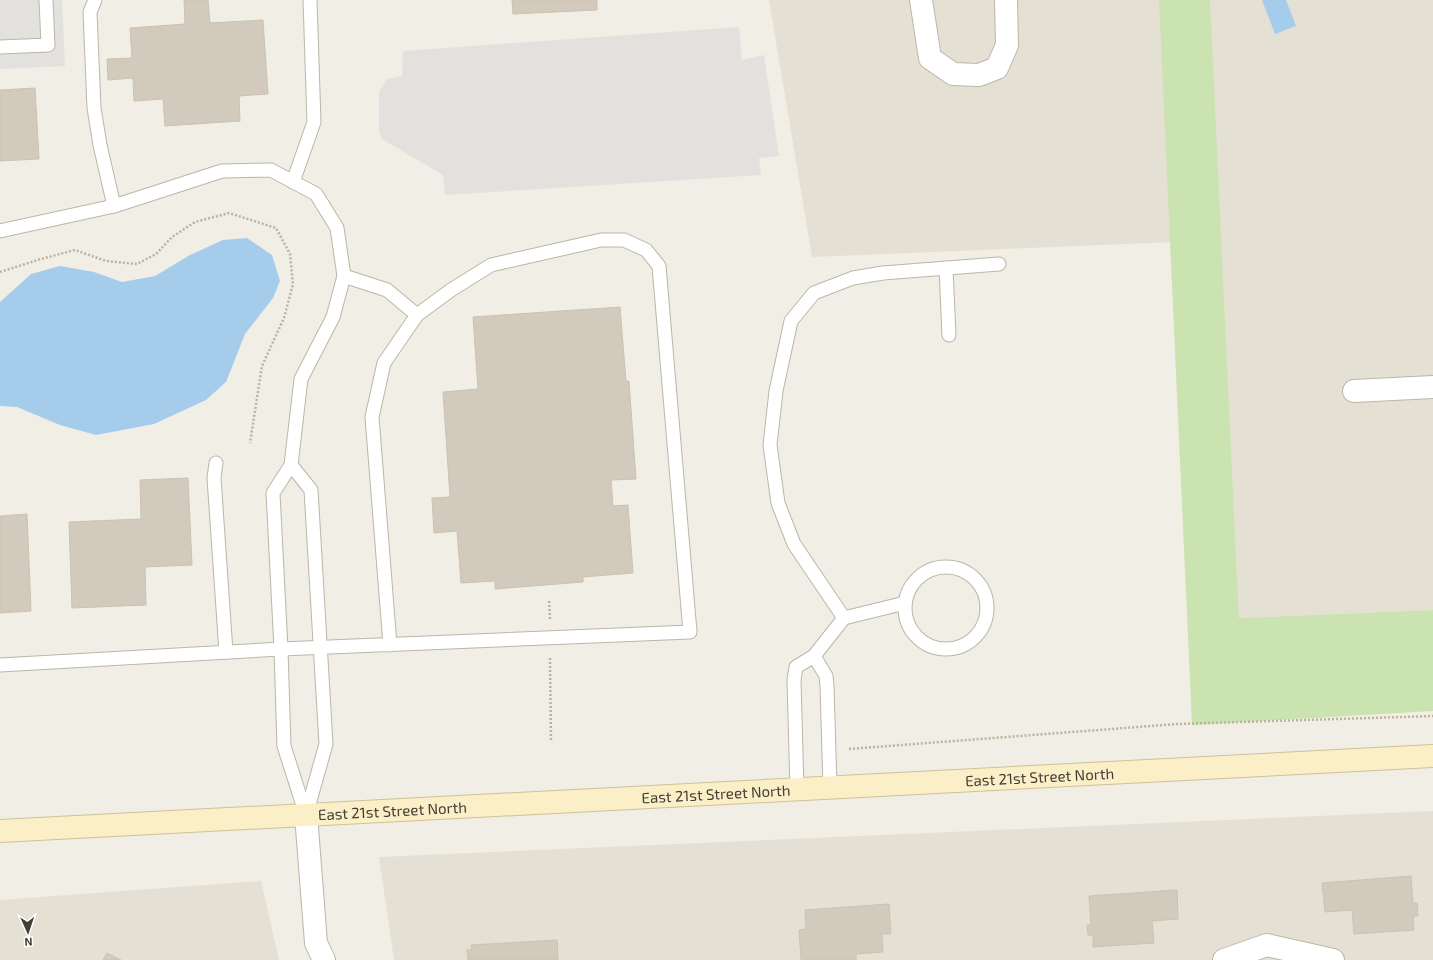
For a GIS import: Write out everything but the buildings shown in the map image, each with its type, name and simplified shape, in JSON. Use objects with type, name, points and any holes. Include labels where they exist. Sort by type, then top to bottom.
[{"type":"main road","name":"East 21st Street North","points":[[0,831],[1433,756]]},
{"type":"street","points":[[921,0],[930,58],[953,74],[979,75],[997,68],[1007,45],[1006,0]]},
{"type":"street","points":[[1354,391],[1433,387]]},
{"type":"street","points":[[306,815],[316,943],[324,960]]},
{"type":"street","points":[[1224,960],[1267,945],[1333,960]]},
{"type":"lane","points":[[0,47],[48,44],[46,0]]},
{"type":"lane","points":[[95,0],[90,12],[94,108],[100,145],[114,206]]},
{"type":"lane","points":[[293,182],[314,122],[310,0]]},
{"type":"lane","points":[[0,231],[114,206],[222,171],[271,170],[316,194],[337,228],[344,276],[333,317],[301,379],[291,465],[273,493],[281,649],[284,746],[306,815]]},
{"type":"lane","points":[[0,665],[281,649],[321,648],[690,632],[659,266],[646,250],[624,240],[601,240],[490,265],[451,290],[417,315],[384,363],[372,418],[390,645]]},
{"type":"lane","points":[[844,618],[794,544],[778,503],[770,444],[776,391],[791,321],[814,293],[853,278],[883,273],[999,264]]},
{"type":"lane","points":[[946,268],[949,334]]},
{"type":"lane","points":[[344,276],[387,290],[417,315]]},
{"type":"lane","points":[[216,463],[214,478],[226,652]]},
{"type":"lane","points":[[291,465],[311,490],[326,744],[306,815]]},
{"type":"lane","points":[[946,567],[960,570],[972,577],[982,589],[986,603],[986,617],[981,630],[971,640],[958,647],[947,649],[933,647],[921,641],[911,630],[906,617],[905,603],[910,588],[919,577],[932,570],[946,567]]},
{"type":"lane","points":[[796,789],[794,680],[796,667],[814,656],[844,618],[905,603]]},
{"type":"lane","points":[[814,656],[826,676],[830,787]]},
{"type":"path","points":[[0,272],[75,250],[106,262],[137,264],[156,254],[172,237],[195,222],[229,213],[276,228],[290,254],[293,284],[284,318],[262,366],[250,443]]},
{"type":"path","points":[[549,601],[551,741]]},
{"type":"path","points":[[829,750],[1177,724],[1433,716]]},
{"type":"shaded area","points":[[0,0],[62,0],[65,66],[0,69]]},
{"type":"shaded area","points":[[769,0],[1433,0],[1433,610],[1239,618],[1221,240],[812,257]]},
{"type":"shaded area","points":[[739,27],[742,60],[764,55],[779,156],[759,158],[761,175],[445,195],[443,175],[382,139],[379,132],[379,92],[387,79],[402,76],[403,51]]},
{"type":"shaded area","points":[[1433,811],[1433,960],[394,960],[379,857]]},
{"type":"shaded area","points":[[261,881],[279,960],[0,960],[0,900]]},
{"type":"green space","points":[[1159,0],[1210,0],[1239,618],[1433,610],[1433,711],[1192,725]]},
{"type":"water","points":[[1262,0],[1286,0],[1296,26],[1275,34]]},
{"type":"water","points":[[247,238],[272,255],[280,281],[273,298],[245,334],[226,382],[206,400],[154,424],[96,435],[60,425],[17,407],[0,406],[0,302],[31,274],[60,266],[94,272],[122,282],[155,276],[190,255],[223,240]]}]
